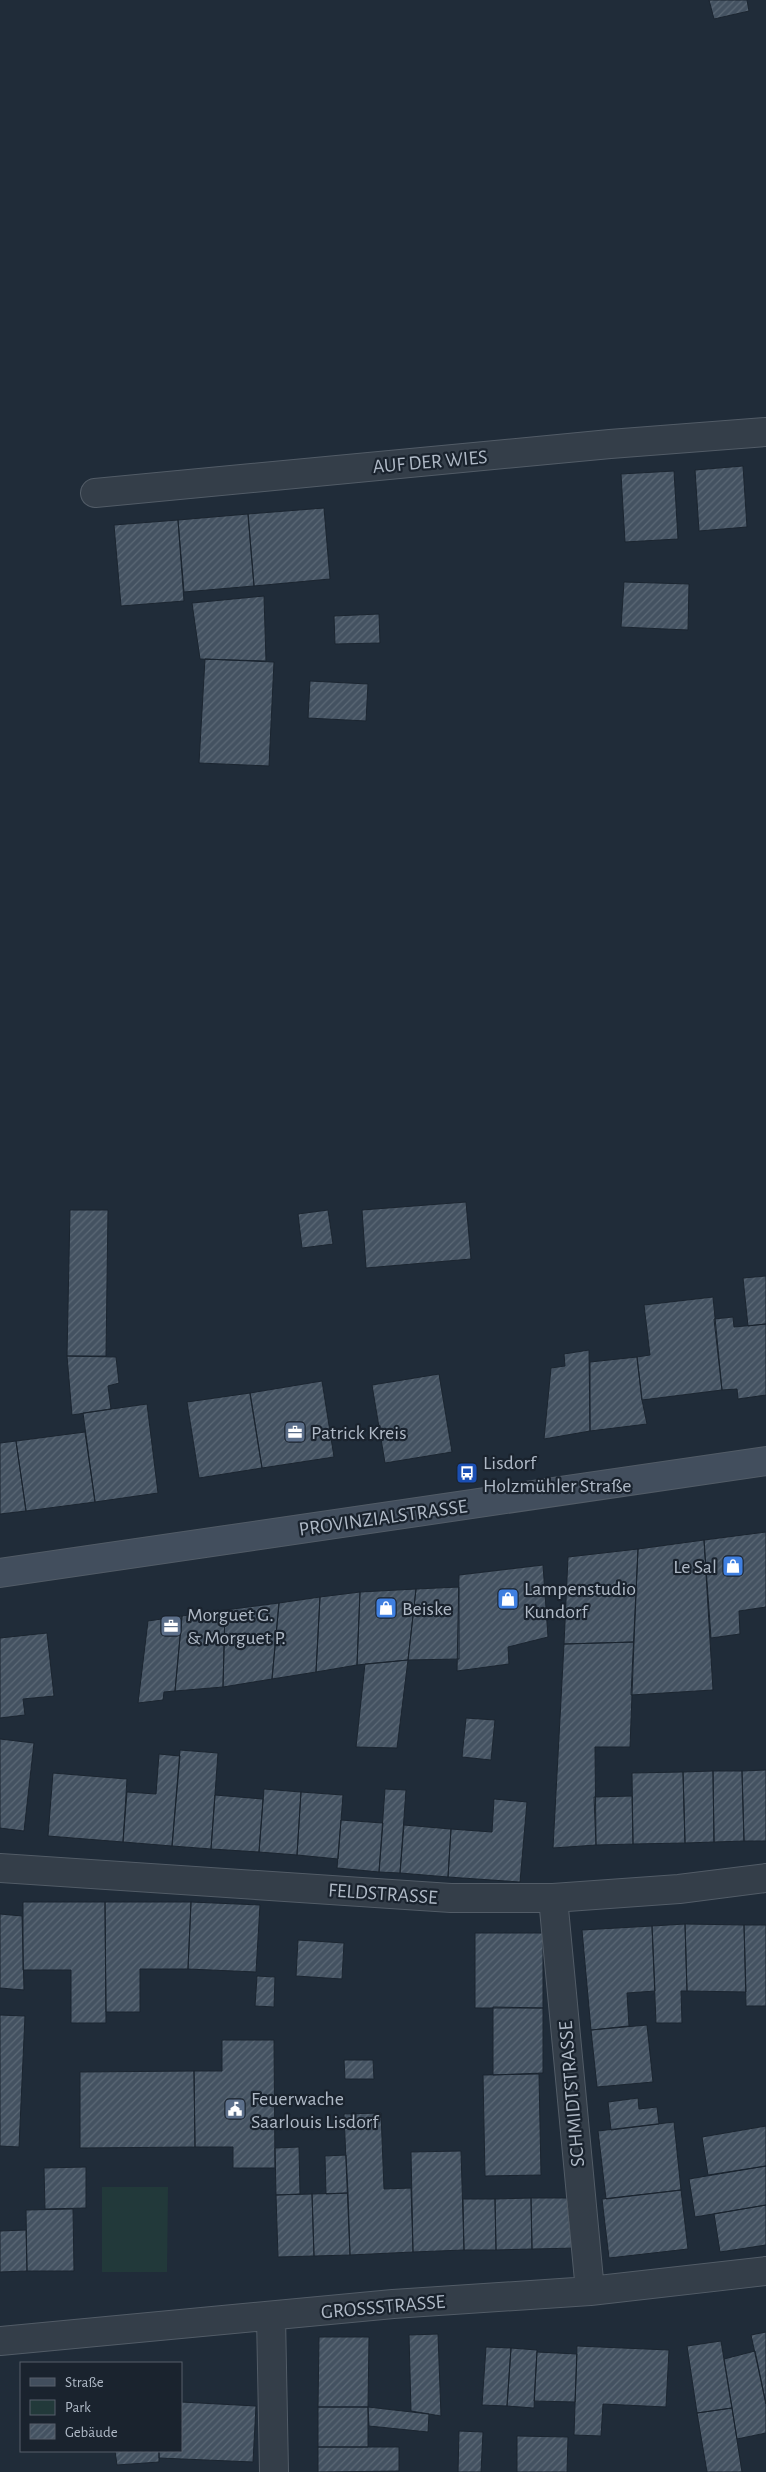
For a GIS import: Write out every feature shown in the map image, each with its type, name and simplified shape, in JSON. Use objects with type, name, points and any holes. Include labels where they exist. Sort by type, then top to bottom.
[{"type":"main road","name":"PROVINZIALSTRASSE","points":[[0,1573],[766,1461]]},
{"type":"street","name":"AUF DER WIES","points":[[95,492],[590,446],[766,432]]},
{"type":"street","name":"FELDSTRASSE","points":[[0,1868],[452,1898],[553,1898],[679,1888],[766,1878]]},
{"type":"street","name":"SCHMIDTSTRASSE","points":[[553,1898],[590,2291]]},
{"type":"street","name":"GROSSSTRASSE","points":[[0,2341],[393,2304],[590,2291],[766,2272]]},
{"type":"street","points":[[271,2316],[274,2472]]},
{"type":"green space","points":[[102,2187],[168,2187],[167,2272],[102,2272]]},
{"type":"building","points":[[709,0],[747,0],[749,11],[714,19]]},
{"type":"building","points":[[743,466],[747,527],[699,531],[695,470]]},
{"type":"building","points":[[674,471],[678,539],[625,542],[621,474]]},
{"type":"building","points":[[324,508],[330,579],[254,586],[248,514]]},
{"type":"building","points":[[248,514],[254,586],[184,592],[178,520]]},
{"type":"building","points":[[178,520],[184,601],[121,606],[114,525]]},
{"type":"building","points":[[624,582],[689,584],[688,630],[621,627]]},
{"type":"building","points":[[264,596],[266,661],[200,659],[192,603]]},
{"type":"building","points":[[379,614],[380,643],[335,644],[334,616]]},
{"type":"building","points":[[205,659],[274,662],[269,766],[199,763]]},
{"type":"building","points":[[310,681],[368,684],[366,721],[308,718]]},
{"type":"building","points":[[466,1202],[471,1259],[366,1268],[362,1210]]},
{"type":"building","points":[[70,1210],[108,1210],[106,1356],[67,1356]]},
{"type":"building","points":[[328,1210],[333,1244],[302,1248],[298,1214]]},
{"type":"building","points":[[766,1276],[766,1324],[748,1326],[743,1278]]},
{"type":"building","points":[[713,1297],[722,1390],[642,1400],[637,1357],[650,1355],[644,1305]]},
{"type":"building","points":[[733,1317],[734,1327],[766,1324],[766,1395],[738,1399],[737,1389],[722,1390],[714,1319]]},
{"type":"building","points":[[589,1350],[590,1431],[544,1439],[551,1368],[565,1366],[564,1354]]},
{"type":"building","points":[[67,1356],[116,1357],[119,1383],[108,1386],[111,1409],[72,1415]]},
{"type":"building","points":[[637,1357],[647,1424],[590,1431],[590,1362]]},
{"type":"building","points":[[439,1374],[452,1452],[385,1463],[372,1385]]},
{"type":"building","points":[[322,1381],[334,1457],[262,1468],[250,1393]]},
{"type":"building","points":[[250,1393],[262,1468],[199,1478],[187,1402]]},
{"type":"building","points":[[147,1404],[158,1493],[95,1502],[83,1413]]},
{"type":"building","points":[[85,1432],[95,1502],[26,1511],[16,1441]]},
{"type":"building","points":[[16,1441],[26,1511],[0,1514],[0,1443]]},
{"type":"building","points":[[766,1532],[766,1607],[739,1611],[740,1634],[711,1638],[704,1540]]},
{"type":"building","points":[[704,1540],[713,1690],[631,1695],[638,1549]]},
{"type":"building","points":[[638,1549],[634,1642],[564,1644],[568,1557]]},
{"type":"building","points":[[543,1565],[548,1637],[508,1647],[509,1664],[457,1671],[459,1575]]},
{"type":"building","points":[[459,1587],[459,1659],[408,1660],[416,1589]]},
{"type":"building","points":[[416,1589],[408,1660],[357,1665],[360,1592]]},
{"type":"building","points":[[360,1592],[357,1665],[316,1672],[320,1597]]},
{"type":"building","points":[[320,1597],[316,1672],[272,1679],[279,1603]]},
{"type":"building","points":[[279,1603],[272,1679],[223,1687],[225,1610]]},
{"type":"building","points":[[225,1610],[223,1687],[175,1691],[182,1616]]},
{"type":"building","points":[[182,1616],[175,1691],[164,1692],[163,1700],[138,1703],[148,1621]]},
{"type":"building","points":[[47,1633],[54,1696],[23,1699],[25,1715],[0,1718],[0,1638]]},
{"type":"building","points":[[634,1642],[630,1747],[595,1747],[596,1845],[553,1848],[564,1644]]},
{"type":"building","points":[[408,1660],[397,1748],[356,1747],[365,1664]]},
{"type":"building","points":[[466,1718],[495,1720],[491,1760],[462,1757]]},
{"type":"building","points":[[0,1739],[34,1743],[24,1831],[0,1828]]},
{"type":"building","points":[[180,1750],[218,1753],[211,1849],[172,1846]]},
{"type":"building","points":[[159,1754],[180,1756],[172,1846],[123,1842],[127,1792],[156,1794]]},
{"type":"building","points":[[766,1770],[766,1841],[744,1841],[742,1771]]},
{"type":"building","points":[[713,1771],[742,1771],[744,1841],[714,1842]]},
{"type":"building","points":[[713,1771],[714,1842],[685,1843],[683,1772]]},
{"type":"building","points":[[683,1772],[685,1843],[633,1844],[632,1773]]},
{"type":"building","points":[[53,1773],[127,1779],[123,1842],[48,1836]]},
{"type":"building","points":[[264,1789],[301,1792],[297,1855],[259,1852]]},
{"type":"building","points":[[385,1789],[406,1790],[400,1873],[379,1872]]},
{"type":"building","points":[[301,1792],[343,1795],[338,1859],[297,1855]]},
{"type":"building","points":[[215,1795],[263,1799],[259,1852],[211,1849]]},
{"type":"building","points":[[632,1796],[633,1844],[596,1845],[594,1797]]},
{"type":"building","points":[[494,1799],[527,1802],[520,1882],[448,1877],[451,1829],[492,1832]]},
{"type":"building","points":[[341,1820],[383,1823],[379,1872],[337,1868]]},
{"type":"building","points":[[404,1825],[451,1829],[448,1877],[400,1873]]},
{"type":"building","points":[[23,1902],[105,1902],[106,2023],[71,2023],[71,1970],[23,1970]]},
{"type":"building","points":[[105,1902],[191,1902],[188,1969],[140,1969],[140,2012],[106,2012]]},
{"type":"building","points":[[191,1902],[260,1905],[256,1972],[188,1969]]},
{"type":"building","points":[[0,1914],[22,1916],[24,1990],[0,1988]]},
{"type":"building","points":[[685,1924],[744,1925],[746,1992],[687,1991]]},
{"type":"building","points":[[685,1924],[687,1991],[681,1991],[682,2023],[656,2023],[652,1926]]},
{"type":"building","points":[[744,1925],[766,1925],[766,2006],[746,2006]]},
{"type":"building","points":[[652,1926],[655,1991],[627,1993],[629,2026],[591,2030],[582,1930]]},
{"type":"building","points":[[475,1933],[543,1933],[543,2008],[475,2008]]},
{"type":"building","points":[[298,1940],[344,1943],[342,1979],[296,1976]]},
{"type":"building","points":[[257,1976],[275,1977],[274,2007],[255,2006]]},
{"type":"building","points":[[493,2007],[543,2008],[543,2073],[493,2075]]},
{"type":"building","points":[[0,2015],[25,2016],[19,2147],[0,2146]]},
{"type":"building","points":[[647,2025],[653,2082],[597,2087],[591,2030]]},
{"type":"building","name":"Feuerwache Saarlouis Lisdorf","points":[[222,2040],[274,2040],[275,2168],[233,2168],[233,2147],[195,2147],[194,2071],[222,2071]]},
{"type":"building","points":[[344,2060],[373,2060],[374,2079],[345,2079]]},
{"type":"building","points":[[194,2071],[195,2147],[80,2148],[80,2072]]},
{"type":"building","points":[[539,2074],[541,2175],[485,2176],[483,2075]]},
{"type":"building","points":[[638,2098],[639,2109],[657,2107],[659,2124],[611,2130],[608,2102]]},
{"type":"building","points":[[381,2113],[384,2189],[411,2188],[413,2252],[350,2255],[344,2114]]},
{"type":"building","points":[[674,2122],[681,2190],[606,2199],[598,2131]]},
{"type":"building","points":[[766,2126],[766,2166],[708,2175],[702,2137]]},
{"type":"building","points":[[299,2147],[300,2194],[276,2195],[275,2148]]},
{"type":"building","points":[[461,2151],[464,2250],[413,2252],[411,2152]]},
{"type":"building","points":[[346,2155],[348,2193],[326,2194],[325,2156]]},
{"type":"building","points":[[766,2166],[766,2205],[695,2217],[689,2179]]},
{"type":"building","points":[[86,2167],[86,2208],[45,2209],[44,2168]]},
{"type":"building","points":[[681,2190],[688,2249],[609,2258],[602,2199]]},
{"type":"building","points":[[348,2193],[350,2255],[314,2256],[312,2194]]},
{"type":"building","points":[[312,2194],[314,2256],[278,2257],[276,2195]]},
{"type":"building","points":[[531,2198],[532,2249],[496,2250],[495,2199]]},
{"type":"building","points":[[531,2198],[567,2198],[577,2248],[532,2249]]},
{"type":"building","points":[[463,2199],[495,2199],[496,2250],[464,2250]]},
{"type":"building","points":[[766,2205],[766,2245],[720,2252],[714,2214]]},
{"type":"building","points":[[73,2209],[74,2271],[27,2271],[26,2210]]},
{"type":"building","points":[[26,2230],[27,2271],[0,2272],[0,2231]]},
{"type":"building","points":[[766,2332],[766,2404],[751,2335]]},
{"type":"building","points":[[438,2334],[441,2416],[411,2411],[409,2335]]},
{"type":"building","points":[[319,2337],[369,2337],[368,2407],[318,2407]]},
{"type":"building","points":[[721,2341],[732,2408],[697,2413],[687,2346]]},
{"type":"building","points":[[577,2346],[669,2350],[666,2407],[603,2404],[601,2436],[574,2435]]},
{"type":"building","points":[[486,2347],[511,2348],[507,2406],[482,2405]]},
{"type":"building","points":[[511,2348],[537,2350],[534,2408],[507,2406]]},
{"type":"building","points":[[755,2351],[766,2404],[766,2433],[737,2439],[724,2359]]},
{"type":"building","points":[[537,2352],[577,2354],[575,2402],[534,2401]]},
{"type":"building","points":[[182,2402],[256,2406],[253,2462],[159,2458],[159,2452],[182,2452]]},
{"type":"building","points":[[318,2407],[368,2407],[368,2447],[318,2447]]},
{"type":"building","points":[[368,2407],[429,2414],[428,2432],[369,2426]]},
{"type":"building","points":[[732,2408],[742,2472],[707,2472],[697,2413]]},
{"type":"building","points":[[459,2431],[483,2432],[481,2472],[458,2472]]},
{"type":"building","points":[[517,2436],[568,2437],[567,2472],[517,2472]]},
{"type":"building","points":[[318,2447],[399,2447],[399,2471],[318,2472]]},
{"type":"building","points":[[115,2452],[159,2452],[159,2462],[117,2465]]},
{"type":"place","name":"Patrick Kreis","points":[[295,1432]]},
{"type":"place","name":"Lisdorf Holzmühler Straße","points":[[467,1473]]},
{"type":"place","name":"Le Sal","points":[[733,1566]]},
{"type":"place","name":"Lampenstudio Kundorf","points":[[508,1599]]},
{"type":"place","name":"Beiske","points":[[386,1608]]},
{"type":"place","name":"Morguet G. & Morguet P.","points":[[171,1626]]},
{"type":"place","name":"Feuerwache Saarlouis Lisdorf","points":[[235,2109]]}]
